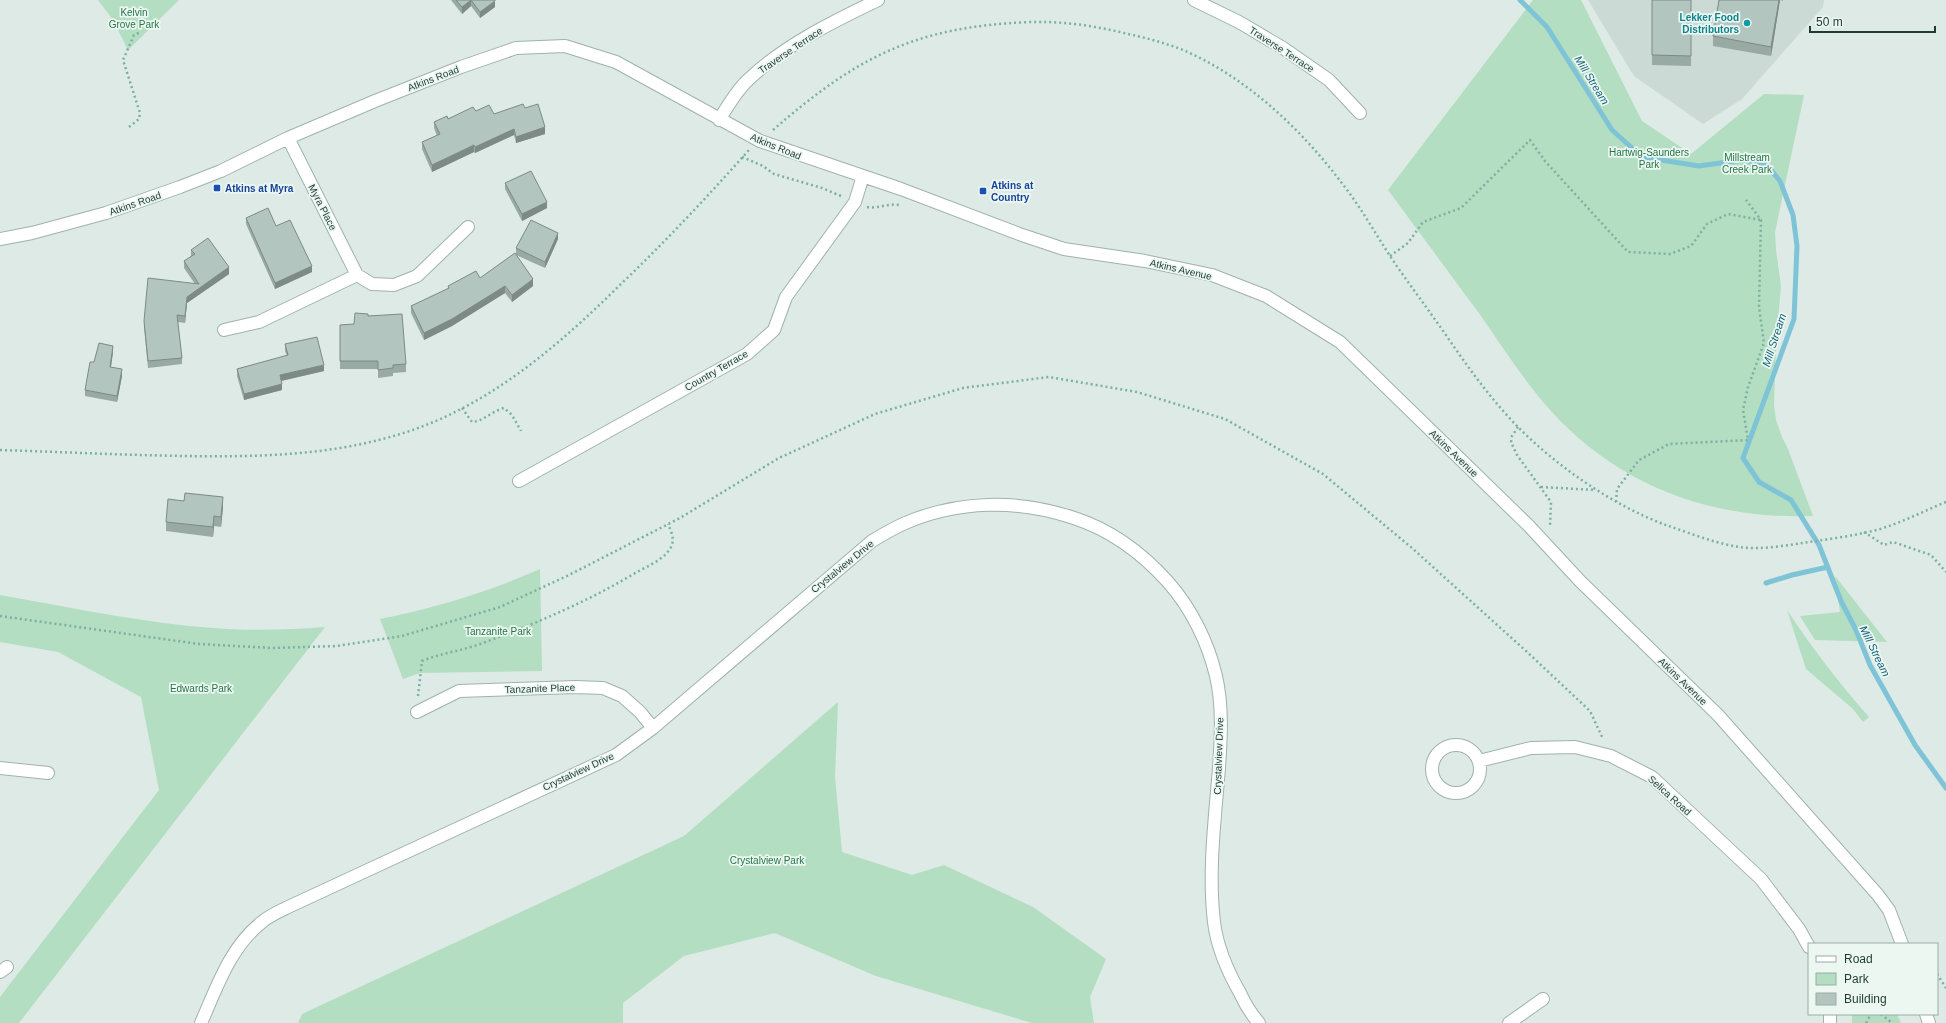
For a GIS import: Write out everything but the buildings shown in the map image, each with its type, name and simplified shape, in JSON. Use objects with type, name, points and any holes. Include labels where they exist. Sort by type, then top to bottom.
[{"type":"street","name":"Traverse Terrace","points":[[719,120],[734,96],[747,80],[764,67],[802,40],[844,16],[878,0]]},
{"type":"street","name":"Traverse Terrace","points":[[1194,0],[1239,22],[1283,48],[1329,80],[1360,113]]},
{"type":"street","name":"Atkins Road","points":[[0,239],[32,234],[106,213],[222,171],[288,138],[375,101],[461,67],[516,48],[565,46],[616,62],[719,120],[760,141],[863,176]]},
{"type":"street","name":"Myra Place","points":[[288,138],[357,275]]},
{"type":"street","name":"Country Terrace","points":[[519,481],[747,354],[774,330],[786,297],[855,202],[863,176]]},
{"type":"street","name":"Atkins Avenue","points":[[863,176],[1064,249],[1145,261],[1212,275],[1266,296],[1340,342],[1529,526],[1580,581],[1718,716],[1878,895],[1889,910],[1902,943]]},
{"type":"street","points":[[224,330],[259,322],[357,275],[372,284],[394,285],[417,276],[468,227]]},
{"type":"street","name":"Crystalview Drive","points":[[201,1023],[236,949],[249,933],[263,921],[286,908],[616,755],[653,728],[837,569],[872,541],[903,524],[939,512],[970,505],[1014,504],[1050,510],[1091,524],[1128,545],[1153,565],[1178,594],[1200,630],[1217,677],[1222,726],[1212,874],[1214,924],[1227,970],[1252,1015],[1259,1023]]},
{"type":"street","name":"Tanzanite Place","points":[[417,712],[459,691],[576,687],[604,688],[622,696],[640,712],[653,728]]},
{"type":"street","points":[[1457,745],[1466,747],[1474,752],[1478,761],[1480,770],[1478,779],[1472,787],[1464,792],[1454,793],[1445,791],[1438,786],[1432,777],[1431,768],[1433,759],[1439,751],[1447,746],[1457,745]]},
{"type":"street","name":"Selica Road","points":[[1478,761],[1530,748],[1575,747],[1611,756],[1652,777],[1761,879],[1799,929],[1808,945]]},
{"type":"street","points":[[0,768],[48,773]]},
{"type":"street","points":[[1509,1023],[1543,999]]},
{"type":"path","points":[[771,132],[834,80],[878,55],[907,42],[945,32],[1006,23],[1052,22],[1096,26],[1160,42],[1186,51],[1210,64],[1256,95],[1301,136],[1342,184],[1390,256],[1468,366],[1503,411],[1534,441],[1616,502],[1658,522],[1680,530],[1729,544],[1748,547],[1783,546],[1864,532],[1886,526],[1946,502]]},
{"type":"path","points":[[129,127],[139,119],[140,113],[123,60],[134,36],[141,32]]},
{"type":"path","points":[[1390,256],[1408,242],[1423,222],[1461,208],[1530,140],[1545,161],[1628,252],[1670,254],[1691,246],[1707,224],[1728,214],[1761,220]]},
{"type":"path","points":[[0,450],[232,457],[286,454],[342,447],[386,439],[428,424],[462,408],[530,366],[578,326],[647,259],[750,148]]},
{"type":"path","points":[[742,157],[763,166],[774,174],[822,188],[845,198]]},
{"type":"path","points":[[1616,502],[1617,489],[1638,460],[1669,444],[1748,440],[1743,410],[1748,386],[1764,343],[1759,307],[1761,220],[1746,200]]},
{"type":"path","points":[[862,206],[873,208],[890,203],[903,206]]},
{"type":"path","points":[[462,408],[472,422],[477,422],[496,410],[504,408],[512,414],[521,431]]},
{"type":"path","points":[[1541,486],[1598,490]]},
{"type":"path","points":[[417,712],[422,661],[433,656],[478,645],[534,624],[600,595],[659,560],[671,547],[673,537],[668,524]]},
{"type":"path","points":[[1864,532],[1884,545],[1892,542],[1931,555],[1946,572]]},
{"type":"path","points":[[0,616],[199,644],[272,648],[309,647]]},
{"type":"path","points":[[1938,976],[1946,988]]},
{"type":"path","points":[[1883,1015],[1892,1023]]},
{"type":"shaded area","points":[[1588,0],[1824,0],[1823,7],[1742,99],[1703,124],[1634,76]]},
{"type":"green space","name":"Kelvin Grove Park","points":[[98,0],[179,0],[128,50],[113,20]]},
{"type":"green space","points":[[1533,0],[1581,0],[1642,121],[1691,154],[1764,94],[1804,95],[1775,232],[1781,286],[1776,345],[1774,405],[1776,420],[1813,516],[1776,516],[1739,512],[1704,504],[1670,493],[1637,478],[1606,460],[1578,437],[1541,400],[1388,190]]},
{"type":"green space","name":"Tanzanite Park","points":[[540,569],[542,671],[420,673],[403,679],[380,619],[421,610],[462,598],[501,585]]},
{"type":"green space","points":[[1835,576],[1887,642],[1815,640],[1800,616],[1840,612]]},
{"type":"green space","name":"Edwards Park","points":[[0,595],[106,614],[187,626],[255,630],[325,627],[19,1023],[0,1023],[0,997],[159,790],[141,697],[58,652],[0,642]]},
{"type":"green space","points":[[1787,610],[1826,665],[1869,717],[1863,722],[1853,709],[1806,669]]},
{"type":"green space","name":"Crystalview Park","points":[[838,702],[835,777],[842,852],[912,875],[944,865],[1033,907],[1106,959],[1090,997],[1094,1023],[1032,1023],[876,976],[775,933],[684,956],[623,1003],[623,1023],[298,1023],[302,1014],[684,836]]},
{"type":"green space","points":[[1852,1015],[1897,1015],[1901,1023],[1852,1023]]},
{"type":"waterway","name":"Mill Stream","points":[[1520,0],[1547,27],[1612,130],[1642,157],[1699,166],[1742,160],[1766,164],[1780,181],[1793,215],[1797,246],[1794,319],[1743,458],[1759,482],[1791,500],[1819,545],[1841,601],[1856,630],[1870,665],[1915,745],[1946,788]]},
{"type":"waterway","points":[[1766,583],[1792,575],[1828,567]]},
{"type":"place","name":"Lekker Food Distributors","points":[[1747,23]]},
{"type":"place","name":"Atkins at Myra","points":[[217,188]]},
{"type":"place","name":"Atkins at Country","points":[[983,191]]},
{"type":"park label","name":"Hartwig-Saunders Park","points":[[1649,158]]},
{"type":"park label","name":"Millstream Creek Park","points":[[1747,162]]}]
